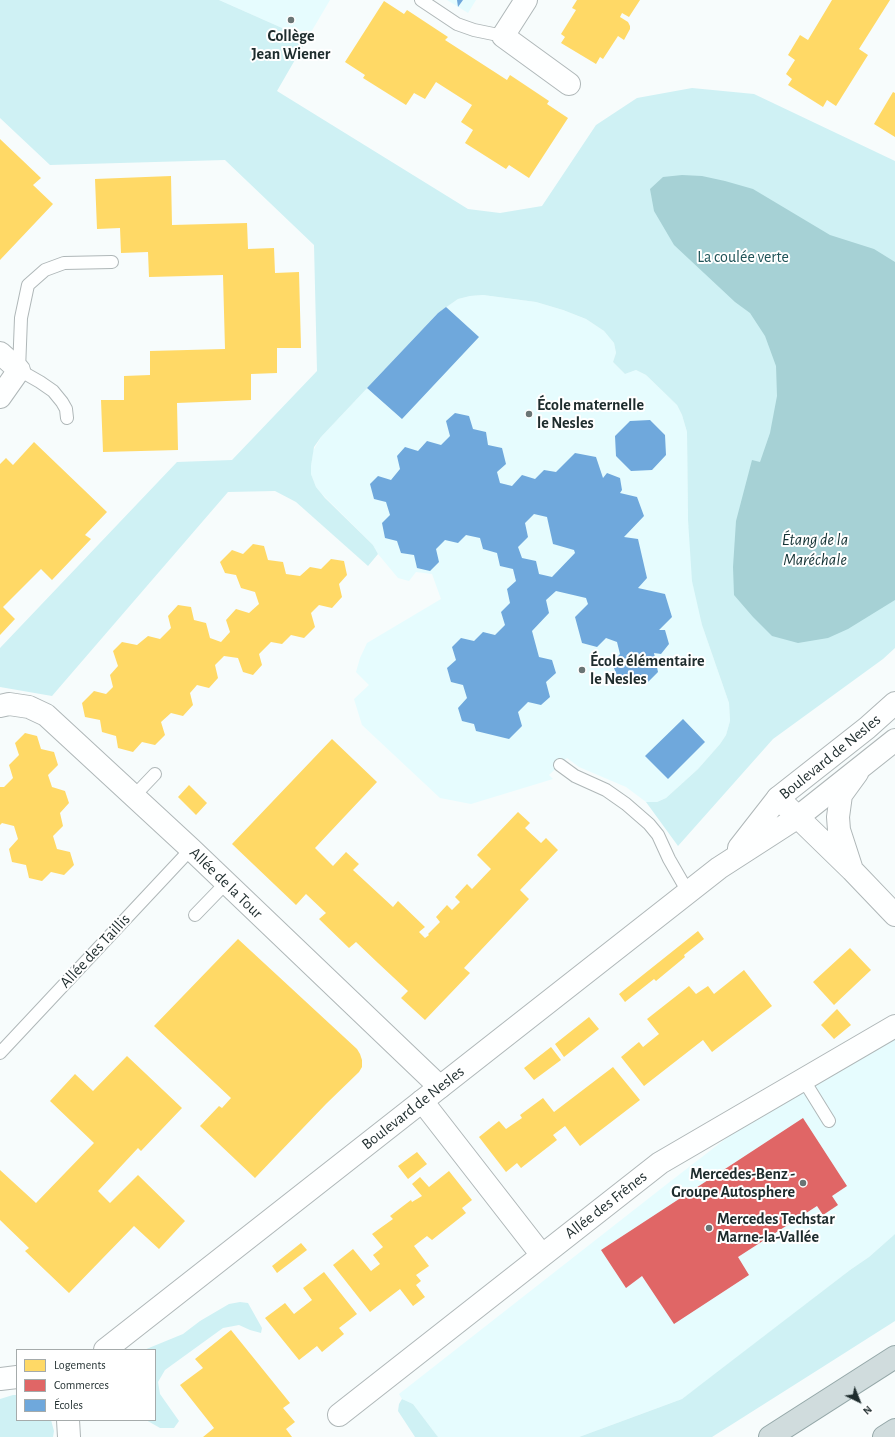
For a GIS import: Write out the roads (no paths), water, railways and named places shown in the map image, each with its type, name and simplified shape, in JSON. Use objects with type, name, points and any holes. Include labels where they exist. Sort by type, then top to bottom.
[{"type":"highway","points":[[770,1437],[895,1357]]},
{"type":"highway","points":[[884,1437],[895,1430]]},
{"type":"street","points":[[526,0],[503,36],[569,84]]},
{"type":"street","points":[[0,353],[19,370],[0,397]]},
{"type":"street","name":"Boulevard de Nesles","points":[[721,867],[740,847],[778,798],[867,728],[895,703]]},
{"type":"street","name":"Allée de la Tour","points":[[0,706],[10,704],[29,707],[46,715],[191,849],[440,1087]]},
{"type":"street","name":"Boulevard de Nesles","points":[[106,1349],[688,892],[721,867],[798,818],[895,740]]},
{"type":"street","points":[[852,870],[839,830],[838,817],[841,795],[850,781],[863,766]]},
{"type":"street","points":[[778,798],[852,870],[895,915]]},
{"type":"street","name":"Allée des Frênes","points":[[339,1415],[542,1254],[660,1163],[895,1026]]},
{"type":"street","points":[[422,1101],[542,1254]]},
{"type":"street","points":[[0,1379],[16,1377]]},
{"type":"street","points":[[68,1421],[69,1437]]},
{"type":"lane","points":[[421,0],[457,24],[474,30],[503,36]]},
{"type":"lane","points":[[67,418],[66,409],[53,391],[19,370],[21,318],[28,285],[45,270],[64,263],[112,262]]},
{"type":"lane","points":[[560,765],[576,776],[606,790],[626,804],[649,824],[658,835],[669,859],[688,892]]},
{"type":"lane","points":[[134,796],[155,774]]},
{"type":"lane","name":"Allée des Taillis","points":[[0,1053],[191,849]]},
{"type":"lane","points":[[195,915],[226,883]]},
{"type":"lane","points":[[803,1079],[829,1121]]},
{"type":"water","name":"Étang de la Maréchale","points":[[682,175],[702,176],[753,189],[830,235],[874,249],[895,262],[895,600],[848,629],[828,638],[798,643],[772,636],[734,595],[733,567],[736,521],[752,460],[760,462],[770,433],[777,396],[776,366],[765,336],[750,313],[735,302],[674,245],[654,211],[650,189],[663,177]]},
{"type":"place","name":"Collège Jean Wiener","points":[[291,20]]},
{"type":"place","name":"École maternelle le Nesles","points":[[529,414]]},
{"type":"place","name":"École élémentaire le Nesles","points":[[582,670]]},
{"type":"place","name":"Mercedes-Benz - Groupe Autosphere","points":[[803,1183]]},
{"type":"place","name":"Mercedes Techstar Marne-la-Vallée","points":[[709,1228]]},
{"type":"park label","name":"La coulée verte","points":[[743,257]]}]
